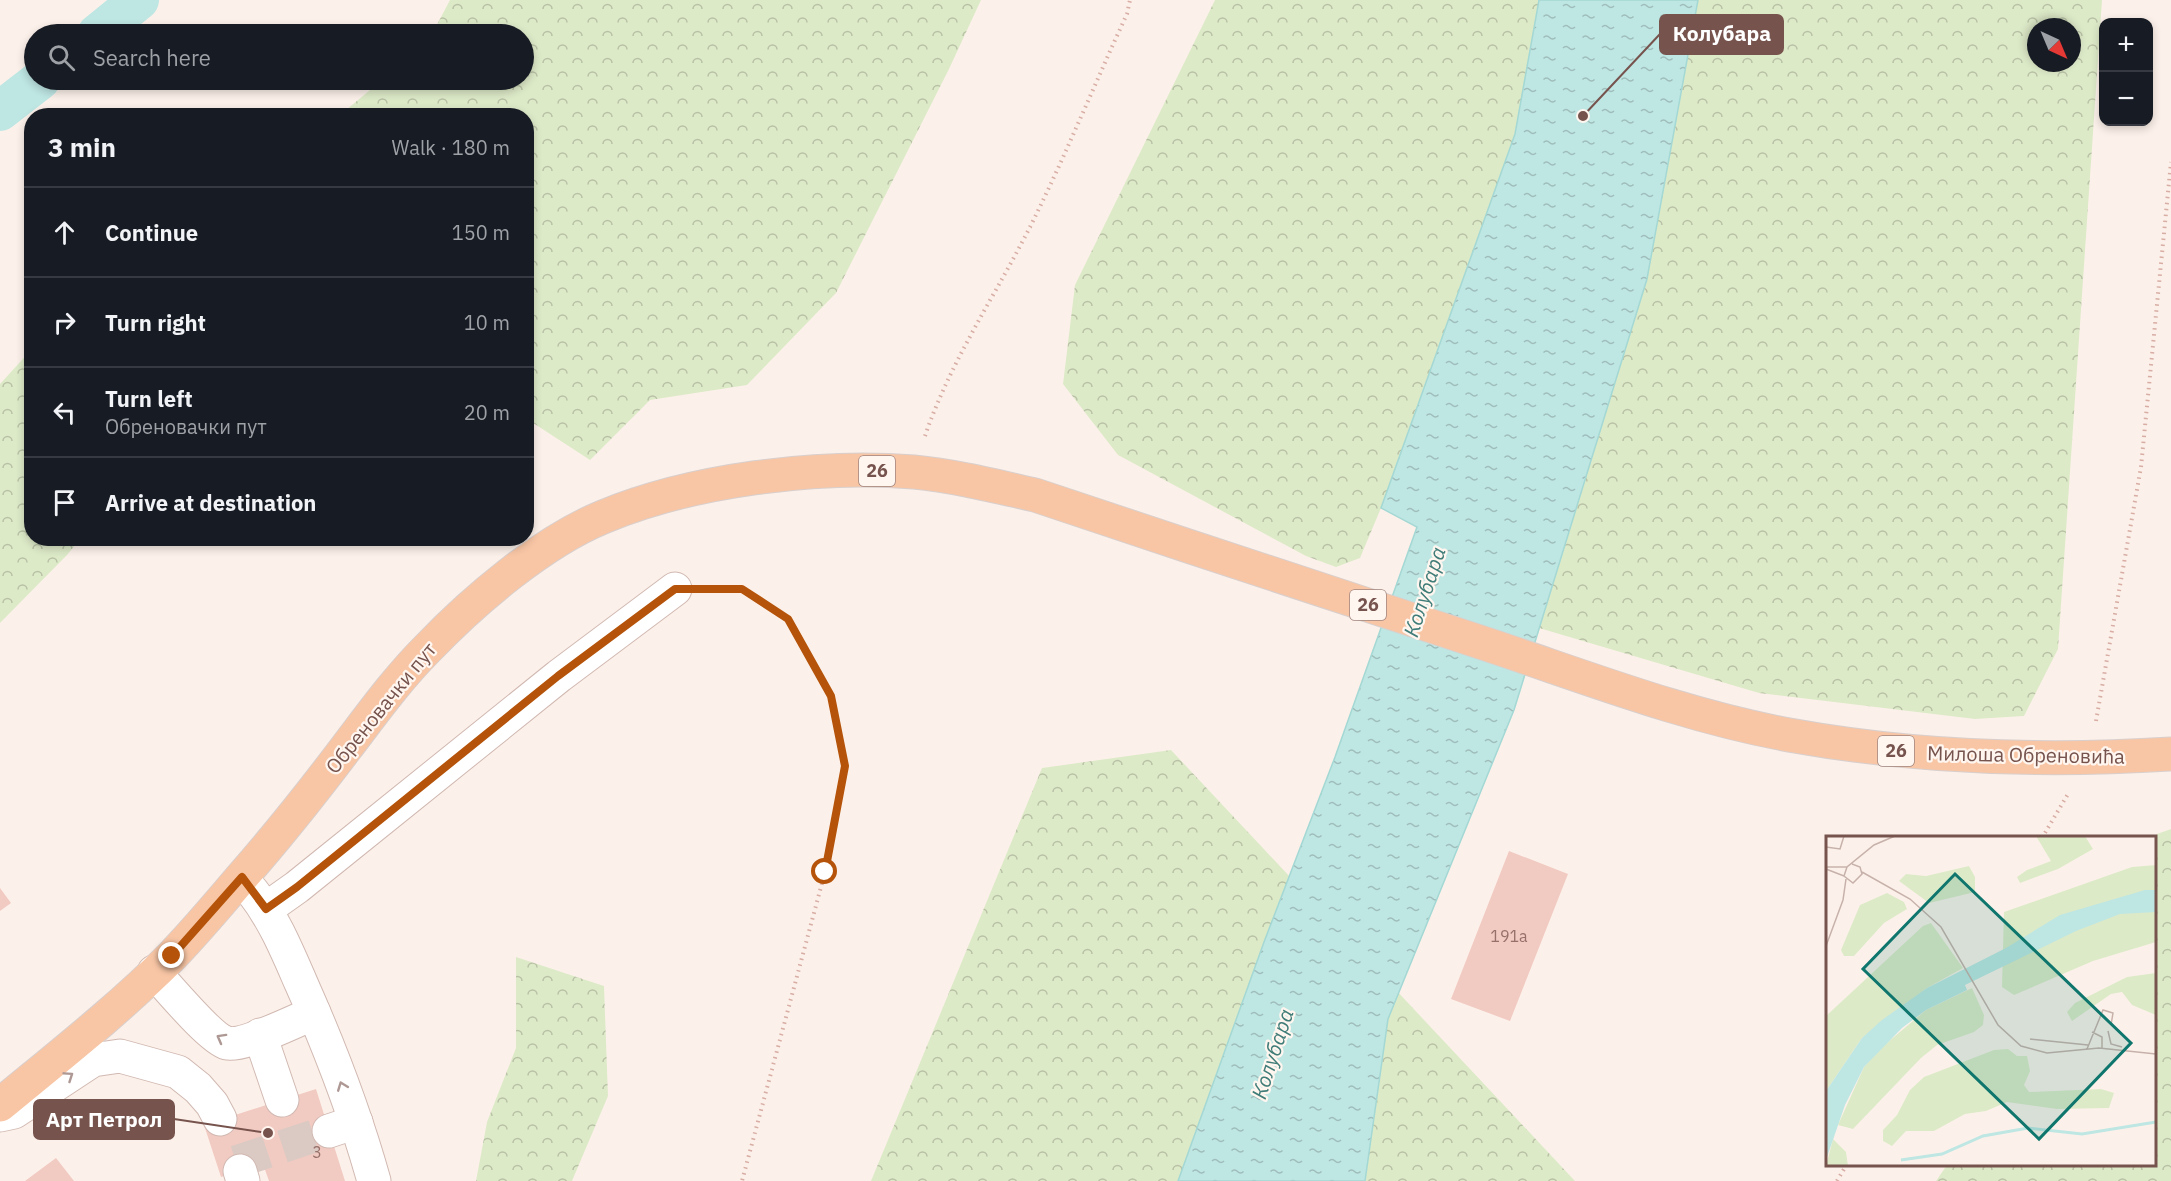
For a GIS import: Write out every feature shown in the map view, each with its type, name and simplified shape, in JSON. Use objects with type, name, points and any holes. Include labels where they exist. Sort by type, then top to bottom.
[{"type":"main road","name":"Обреновачки пут","points":[[0,1105],[95,1026],[172,956],[242,877],[311,793],[394,685],[427,649],[514,571],[563,538],[600,518],[644,502],[742,480],[786,474],[913,472],[988,484],[1066,505],[1670,705]]},
{"type":"main road","name":"Милоша Обреновића","points":[[1670,705],[1786,735],[1881,750],[1980,757],[2090,758],[2171,754]]},
{"type":"lane","points":[[266,909],[315,873],[558,676],[675,589]]},
{"type":"lane","points":[[242,877],[266,909],[314,1013],[343,1127],[374,1181]]},
{"type":"lane","points":[[154,972],[210,1032],[227,1043],[246,1042],[314,1013]]},
{"type":"lane","points":[[260,1035],[282,1100]]},
{"type":"lane","points":[[0,1115],[14,1112],[93,1060],[120,1056],[178,1072],[198,1088],[212,1104],[220,1119]]},
{"type":"path","points":[[913,472],[930,422],[954,369],[1030,227],[1126,14],[1130,0]]},
{"type":"path","points":[[2043,836],[2090,758],[2141,467],[2171,162]]},
{"type":"path","points":[[675,589],[742,589],[788,619],[831,696],[845,766],[825,872],[742,1181]]},
{"type":"path","points":[[1838,1181],[1846,1166]]},
{"type":"green space","points":[[450,0],[981,0],[949,69],[836,293],[747,385],[650,400],[590,460],[534,424],[534,108],[348,108],[370,90],[534,90],[534,24],[437,24]]},
{"type":"green space","points":[[1215,0],[1539,0],[1515,134],[1381,508],[1360,558],[1336,567],[1306,556],[1118,455],[1063,384],[1075,285]]},
{"type":"green space","points":[[1698,0],[2102,0],[2058,649],[2024,716],[1975,719],[1759,693],[1539,628],[1647,279]]},
{"type":"green space","points":[[24,358],[24,546],[74,546],[0,623],[0,384]]},
{"type":"green space","points":[[1171,750],[1575,1181],[871,1181],[1042,768]]},
{"type":"green space","points":[[2171,829],[2171,1181],[1936,1181],[1946,1166],[2156,1166],[2155,836]]},
{"type":"green space","points":[[516,957],[604,986],[608,1096],[572,1181],[476,1181],[487,1122],[516,1048]]},
{"type":"water","points":[[1539,0],[1698,0],[1647,279],[1514,710],[1388,1019],[1365,1181],[1178,1181],[1264,942],[1335,757],[1417,527],[1381,508],[1515,134]]},
{"type":"building","points":[[1509,851],[1568,874],[1510,1021],[1451,999]]},
{"type":"building","points":[[0,888],[11,903],[0,911]]},
{"type":"building","points":[[316,1089],[345,1181],[269,1181],[263,1164],[221,1177],[204,1125]]},
{"type":"building","points":[[56,1158],[74,1181],[25,1181]]},
{"type":"waterway","points":[[109,24],[139,0]]},
{"type":"waterway","points":[[0,111],[27,90]]},
{"type":"tunnel","points":[[236,1162],[329,1131]]},
{"type":"place","name":"Колубара","points":[[1583,116]]},
{"type":"place","name":"Арт Петрол","points":[[268,1133]]},
{"type":"route","points":[[172,956],[242,877],[266,909],[368,831],[558,676],[675,589],[742,589],[788,619],[831,696],[845,766],[825,872]]}]
